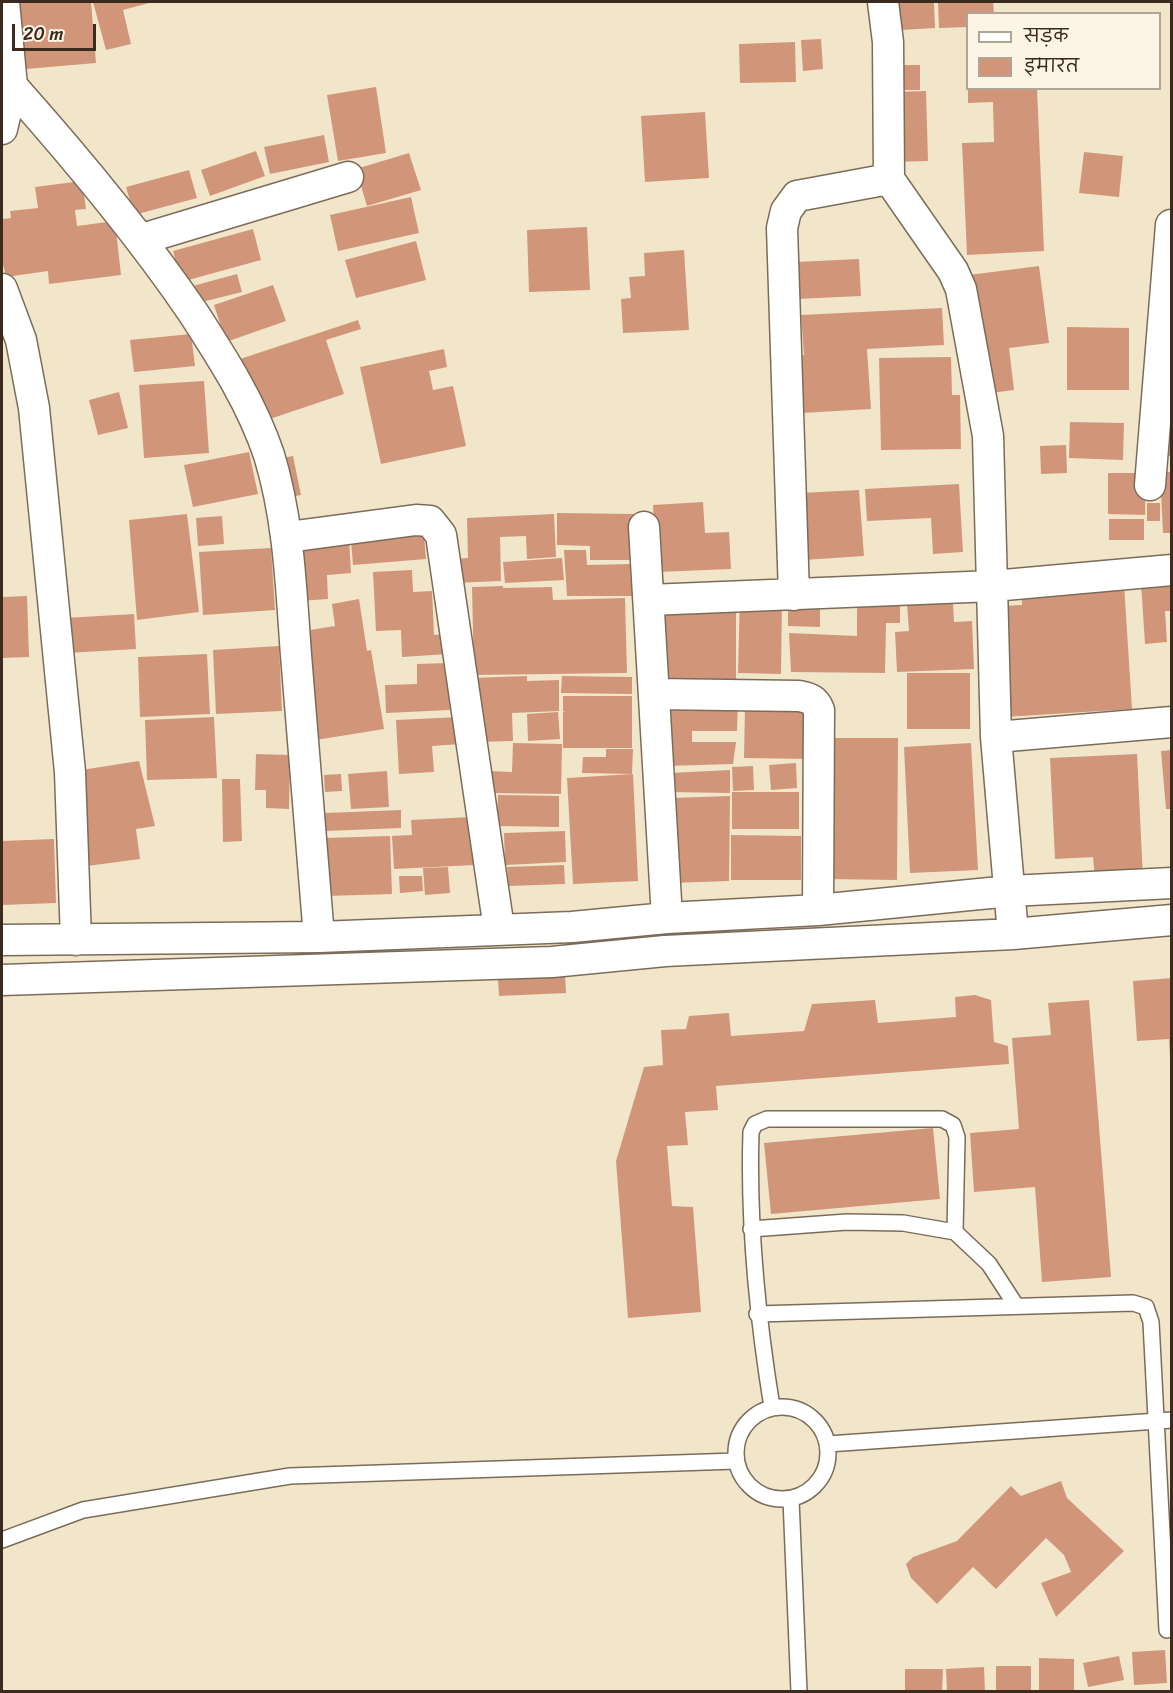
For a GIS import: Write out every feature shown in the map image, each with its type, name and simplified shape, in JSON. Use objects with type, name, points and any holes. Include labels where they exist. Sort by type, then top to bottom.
[{"type":"street","points":[[2,129],[12,86],[4,2]]},
{"type":"street","points":[[883,2],[888,42],[889,179],[953,271],[961,289],[988,436],[996,737],[1012,934]]},
{"type":"street","points":[[12,86],[64,144],[142,239],[216,348],[251,409],[269,456],[288,537],[320,937]]},
{"type":"street","points":[[142,239],[348,177]]},
{"type":"street","points":[[794,595],[782,228],[786,211],[797,196],[889,179]]},
{"type":"street","points":[[1150,484],[1171,224]]},
{"type":"street","points":[[2,290],[21,340],[34,408],[70,772],[76,940]]},
{"type":"street","points":[[288,537],[416,520],[430,520],[441,535],[499,929]]},
{"type":"street","points":[[644,527],[667,918]]},
{"type":"street","points":[[649,600],[993,586],[1172,570]]},
{"type":"street","points":[[655,694],[799,696],[810,698],[816,703],[819,710],[818,910]]},
{"type":"street","points":[[996,737],[1172,722]]},
{"type":"street","points":[[2,940],[320,937],[572,927],[667,918],[818,910],[1010,891],[1172,883]]},
{"type":"street","points":[[2,980],[476,966],[665,951],[1012,934],[1172,920]]},
{"type":"lane","points":[[772,1407],[757,1314],[751,1228],[751,1132],[755,1124],[767,1119],[942,1119],[953,1125],[957,1137],[954,1232]]},
{"type":"lane","points":[[751,1228],[847,1222],[903,1223],[954,1232],[989,1264],[1015,1304]]},
{"type":"lane","points":[[757,1314],[1015,1304],[1133,1303],[1146,1307],[1151,1322],[1154,1420],[1167,1630]]},
{"type":"lane","points":[[772,1407],[791,1407],[808,1414],[821,1427],[828,1444],[828,1462],[821,1479],[807,1492],[791,1499],[772,1498],[756,1490],[743,1478],[736,1461],[737,1443],[744,1427],[756,1414],[772,1407]]},
{"type":"lane","points":[[828,1444],[1172,1420]]},
{"type":"lane","points":[[2,1540],[83,1510],[290,1476],[736,1461]]},
{"type":"lane","points":[[791,1499],[799,1692]]},
{"type":"building","points":[[11,2],[91,2],[96,63],[26,69],[23,32],[13,33]]},
{"type":"building","points":[[93,2],[153,2],[123,10],[131,44],[106,50]]},
{"type":"building","points":[[893,2],[934,2],[935,28],[902,30]]},
{"type":"building","points":[[938,2],[993,2],[994,12],[966,12],[966,27],[939,28]]},
{"type":"building","points":[[821,39],[823,69],[803,71],[801,40]]},
{"type":"building","points":[[795,42],[796,82],[740,83],[739,44]]},
{"type":"building","points":[[897,65],[920,65],[920,90],[896,90]]},
{"type":"building","points":[[376,87],[386,153],[338,161],[327,95]]},
{"type":"building","points":[[968,90],[1037,90],[1044,251],[967,255],[962,143],[994,142],[993,102],[968,103]]},
{"type":"building","points":[[926,91],[928,161],[892,162],[890,92]]},
{"type":"building","points":[[705,112],[709,178],[645,182],[641,116]]},
{"type":"building","points":[[324,135],[329,162],[270,174],[264,147]]},
{"type":"building","points":[[256,151],[265,176],[210,196],[201,170]]},
{"type":"building","points":[[1084,152],[1123,156],[1119,197],[1079,193]]},
{"type":"building","points":[[409,153],[421,190],[367,206],[356,169]]},
{"type":"building","points":[[189,170],[197,198],[134,215],[126,187]]},
{"type":"building","points":[[82,181],[86,209],[75,210],[77,226],[115,221],[121,275],[49,284],[48,271],[6,277],[2,260],[2,219],[11,218],[10,211],[38,208],[35,187]]},
{"type":"building","points":[[411,197],[419,233],[338,251],[330,215]]},
{"type":"building","points":[[587,227],[590,290],[529,292],[527,230]]},
{"type":"building","points":[[253,229],[261,260],[181,282],[173,251]]},
{"type":"building","points":[[416,241],[426,280],[356,298],[345,260]]},
{"type":"building","points":[[684,250],[689,330],[623,333],[621,299],[631,298],[629,277],[645,276],[644,253]]},
{"type":"building","points":[[859,259],[861,296],[797,299],[796,262]]},
{"type":"building","points":[[1039,266],[1049,343],[1009,348],[1014,390],[983,394],[969,275]]},
{"type":"building","points":[[237,274],[242,292],[194,304],[189,287]]},
{"type":"building","points":[[273,285],[286,321],[226,342],[214,305]]},
{"type":"building","points":[[942,308],[944,345],[867,349],[871,409],[802,413],[799,356],[804,355],[801,315]]},
{"type":"building","points":[[358,320],[361,329],[326,340],[344,394],[261,422],[240,359]]},
{"type":"building","points":[[1067,327],[1129,328],[1129,390],[1067,390]]},
{"type":"building","points":[[191,334],[195,366],[134,372],[130,340]]},
{"type":"building","points":[[444,349],[447,367],[429,371],[433,390],[453,386],[466,446],[381,464],[360,367]]},
{"type":"building","points":[[951,357],[952,395],[960,395],[961,449],[881,450],[879,358]]},
{"type":"building","points":[[204,381],[209,453],[144,458],[139,385]]},
{"type":"building","points":[[119,392],[128,428],[98,435],[89,400]]},
{"type":"building","points":[[1172,397],[1172,456],[1166,456]]},
{"type":"building","points":[[1070,422],[1124,423],[1123,460],[1069,458]]},
{"type":"building","points":[[1066,445],[1067,473],[1041,474],[1040,446]]},
{"type":"building","points":[[249,452],[258,494],[193,507],[184,465]]},
{"type":"building","points":[[293,456],[301,495],[280,499],[272,460]]},
{"type":"building","points":[[1160,472],[1172,472],[1172,533],[1163,533]]},
{"type":"building","points":[[1108,473],[1146,473],[1145,515],[1108,514]]},
{"type":"building","points":[[959,484],[963,552],[933,554],[931,518],[867,521],[865,489]]},
{"type":"building","points":[[859,490],[864,556],[804,560],[800,493]]},
{"type":"building","points":[[703,502],[705,533],[729,532],[731,569],[657,572],[653,505]]},
{"type":"building","points":[[1147,503],[1160,503],[1160,521],[1147,521]]},
{"type":"building","points":[[557,513],[634,514],[633,560],[590,560],[590,546],[557,545]]},
{"type":"building","points":[[187,514],[199,612],[137,620],[129,520]]},
{"type":"building","points":[[554,514],[556,557],[527,559],[526,536],[500,537],[501,581],[453,583],[452,559],[468,558],[467,518]]},
{"type":"building","points":[[222,516],[224,544],[198,546],[196,518]]},
{"type":"building","points":[[1109,519],[1144,519],[1144,540],[1109,540]]},
{"type":"building","points":[[423,523],[426,559],[353,565],[350,529]]},
{"type":"building","points":[[349,539],[351,573],[327,575],[328,599],[299,601],[295,543]]},
{"type":"building","points":[[271,548],[275,610],[203,615],[199,552]]},
{"type":"building","points":[[564,550],[586,550],[587,565],[630,564],[632,596],[567,596]]},
{"type":"building","points":[[562,558],[564,580],[505,583],[503,562]]},
{"type":"building","points":[[412,570],[413,592],[432,591],[434,635],[447,634],[448,654],[402,657],[401,630],[376,631],[373,572]]},
{"type":"building","points":[[1172,581],[1172,611],[1165,611],[1167,642],[1145,644],[1141,583]]},
{"type":"building","points":[[1124,584],[1132,709],[1005,717],[999,606],[1022,605],[1021,590]]},
{"type":"building","points":[[503,586],[503,588],[552,587],[553,600],[625,598],[627,673],[474,675],[472,587]]},
{"type":"building","points":[[857,594],[900,595],[900,623],[886,623],[885,673],[791,672],[789,633],[857,636]]},
{"type":"building","points":[[27,596],[29,657],[2,658],[2,597]]},
{"type":"building","points":[[740,596],[782,598],[781,674],[738,673]]},
{"type":"building","points":[[968,597],[968,602],[953,603],[954,622],[972,621],[974,669],[897,672],[895,632],[909,631],[907,604]]},
{"type":"building","points":[[359,599],[367,651],[371,650],[384,729],[316,740],[298,632],[335,626],[332,604]]},
{"type":"building","points":[[788,601],[820,601],[820,627],[788,626]]},
{"type":"building","points":[[660,605],[736,606],[736,683],[659,683]]},
{"type":"building","points":[[134,614],[136,649],[67,653],[65,618]]},
{"type":"building","points":[[279,646],[282,711],[216,714],[213,650]]},
{"type":"building","points":[[207,654],[210,714],[140,717],[138,657]]},
{"type":"building","points":[[448,663],[450,710],[386,713],[385,685],[417,684],[417,664]]},
{"type":"building","points":[[907,673],[970,673],[970,729],[907,729]]},
{"type":"building","points":[[527,676],[527,681],[559,680],[559,711],[512,713],[513,741],[479,742],[471,678]]},
{"type":"building","points":[[562,676],[632,677],[632,694],[561,693]]},
{"type":"building","points":[[563,696],[632,696],[632,748],[563,748],[563,712],[565,711],[563,711]]},
{"type":"building","points":[[671,701],[738,701],[737,731],[692,731],[692,742],[736,742],[733,764],[665,766]]},
{"type":"building","points":[[745,705],[811,706],[810,759],[744,758]]},
{"type":"building","points":[[558,712],[560,739],[528,741],[527,714]]},
{"type":"building","points":[[214,717],[217,778],[147,780],[145,720]]},
{"type":"building","points":[[459,717],[461,744],[432,746],[434,772],[399,774],[396,720]]},
{"type":"building","points":[[825,738],[898,738],[897,880],[824,879]]},
{"type":"building","points":[[513,743],[562,744],[561,794],[490,793],[490,771],[512,772]]},
{"type":"building","points":[[971,743],[978,870],[910,873],[904,747]]},
{"type":"building","points":[[606,749],[633,749],[632,774],[582,773],[583,757],[606,757]]},
{"type":"building","points":[[1172,750],[1172,809],[1166,809],[1161,751]]},
{"type":"building","points":[[256,754],[290,755],[289,809],[266,808],[266,790],[255,790]]},
{"type":"building","points":[[1137,754],[1143,878],[1095,881],[1093,857],[1055,859],[1050,758]]},
{"type":"building","points":[[139,761],[155,826],[136,829],[140,859],[87,866],[75,771]]},
{"type":"building","points":[[796,763],[797,788],[771,790],[769,765]]},
{"type":"building","points":[[753,766],[754,790],[733,791],[732,767]]},
{"type":"building","points":[[730,770],[730,793],[667,792],[670,773]]},
{"type":"building","points":[[387,771],[389,807],[351,809],[348,774]]},
{"type":"building","points":[[341,774],[342,791],[325,792],[324,775]]},
{"type":"building","points":[[633,774],[638,881],[573,884],[567,778]]},
{"type":"building","points":[[222,779],[240,779],[242,841],[223,842]]},
{"type":"building","points":[[732,792],[799,792],[799,829],[732,829]]},
{"type":"building","points":[[498,795],[559,796],[559,827],[497,826]]},
{"type":"building","points":[[730,796],[729,881],[671,883],[671,798]]},
{"type":"building","points":[[401,810],[401,828],[326,831],[325,813]]},
{"type":"building","points":[[471,817],[474,865],[394,869],[392,836],[412,835],[411,820]]},
{"type":"building","points":[[565,831],[566,862],[505,865],[504,833]]},
{"type":"building","points":[[731,835],[801,836],[801,880],[731,880]]},
{"type":"building","points":[[390,836],[392,894],[327,896],[325,838]]},
{"type":"building","points":[[54,839],[56,903],[2,905],[2,841]]},
{"type":"building","points":[[564,865],[565,884],[509,886],[507,867]]},
{"type":"building","points":[[448,867],[450,893],[425,895],[423,868]]},
{"type":"building","points":[[399,876],[422,876],[423,891],[400,893]]},
{"type":"building","points":[[565,975],[566,993],[499,996],[498,978]]},
{"type":"building","points":[[1172,978],[1172,1057],[1170,1057],[1169,1039],[1137,1041],[1133,981]]},
{"type":"building","points":[[975,995],[991,1000],[994,1042],[1008,1046],[1009,1064],[716,1086],[718,1110],[685,1112],[688,1145],[667,1146],[672,1206],[693,1207],[701,1312],[628,1318],[616,1161],[644,1067],[663,1065],[661,1030],[686,1029],[689,1016],[729,1013],[731,1036],[804,1031],[812,1004],[875,1000],[878,1023],[956,1017],[955,997]]},
{"type":"building","points":[[1089,1000],[1111,1277],[1042,1282],[1035,1187],[974,1192],[970,1133],[1019,1129],[1012,1038],[1051,1035],[1048,1003]]},
{"type":"building","points":[[933,1128],[940,1199],[771,1214],[764,1143]]},
{"type":"building","points":[[1061,1481],[1067,1498],[1124,1551],[1056,1617],[1041,1583],[1071,1572],[1064,1555],[1046,1538],[996,1589],[973,1567],[937,1604],[911,1578],[906,1564],[913,1557],[957,1541],[1011,1486],[1021,1496]]},
{"type":"building","points":[[1165,1650],[1167,1683],[1134,1685],[1132,1652]]},
{"type":"building","points":[[1119,1656],[1124,1680],[1088,1687],[1083,1663]]},
{"type":"building","points":[[1039,1658],[1074,1659],[1074,1692],[1039,1692]]},
{"type":"building","points":[[996,1666],[1031,1666],[1031,1692],[996,1692]]},
{"type":"building","points":[[984,1667],[985,1692],[947,1692],[946,1669]]},
{"type":"building","points":[[905,1669],[943,1669],[942,1692],[905,1692]]}]
